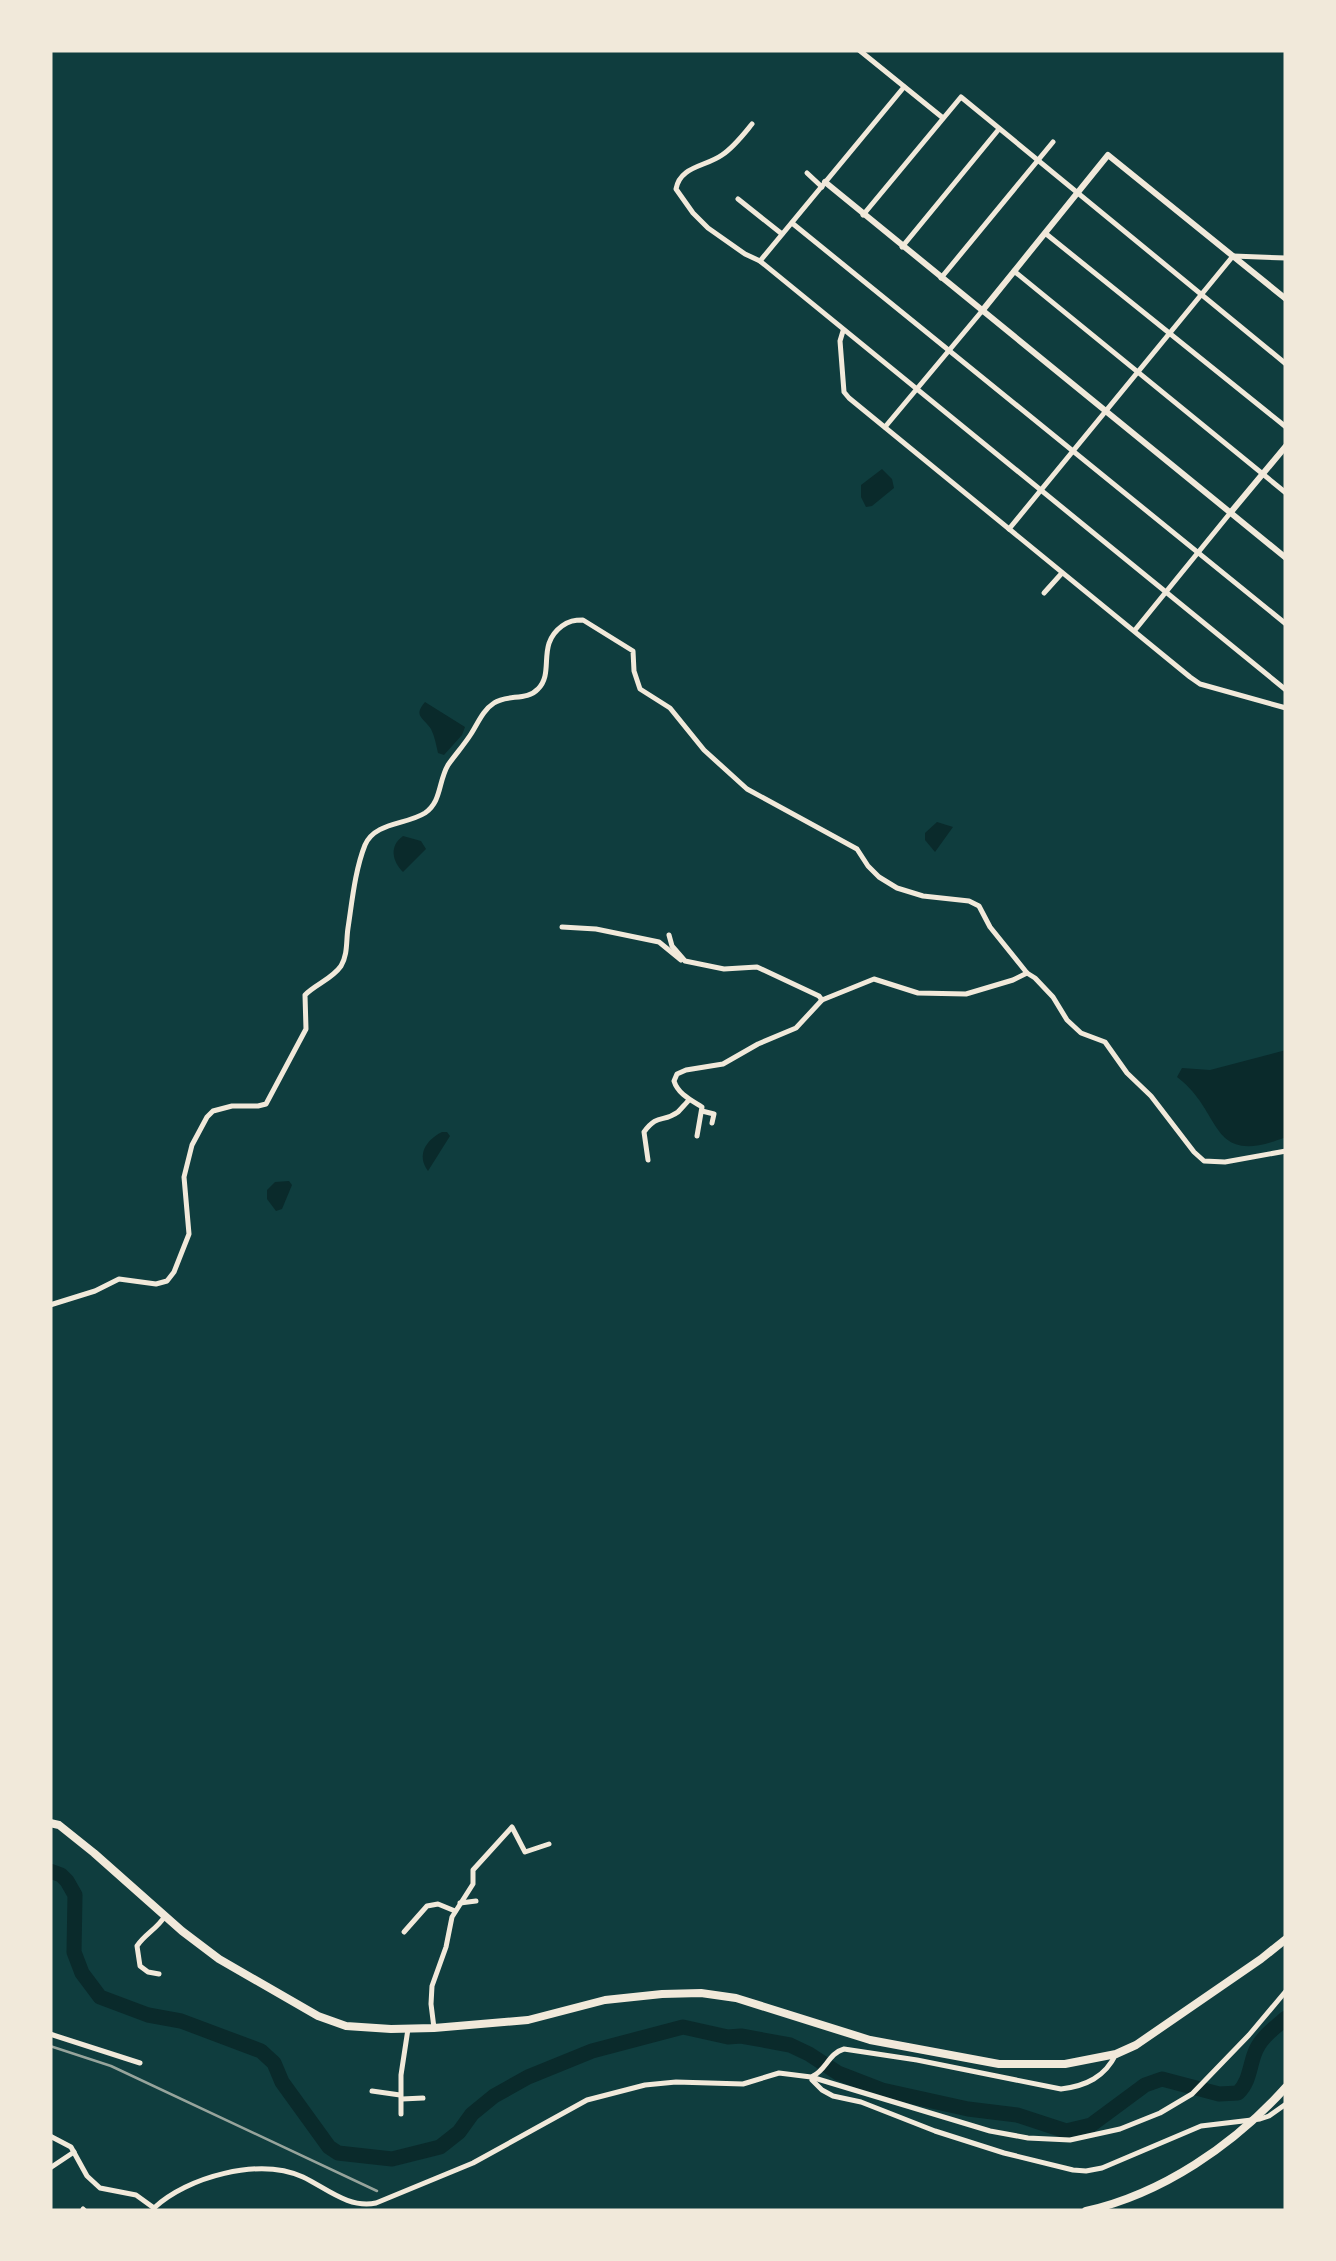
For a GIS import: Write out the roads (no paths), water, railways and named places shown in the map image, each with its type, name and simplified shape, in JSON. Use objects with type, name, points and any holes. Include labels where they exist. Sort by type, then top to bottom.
[{"type":"highway","points":[[50,1823],[59,1825],[94,1853],[219,1959],[318,2016],[346,2026],[408,2029],[528,2020],[604,2000],[700,1993],[736,1998],[870,2040],[999,2064],[1064,2064],[1116,2054],[1154,2034],[1286,1939]]},
{"type":"highway","points":[[1086,2211],[1122,2201],[1191,2167],[1240,2132],[1286,2088]]},
{"type":"street","points":[[859,50],[943,118]]},
{"type":"street","points":[[760,262],[904,87]]},
{"type":"street","points":[[863,215],[961,97],[1286,364]]},
{"type":"street","points":[[752,124],[722,155],[689,169],[678,180],[676,189],[708,228],[760,262],[1286,690]]},
{"type":"street","points":[[902,247],[1000,128]]},
{"type":"street","points":[[941,278],[1054,142]]},
{"type":"street","points":[[885,427],[1108,155],[1286,299]]},
{"type":"street","points":[[806,173],[1286,558]]},
{"type":"street","points":[[738,199],[782,234]]},
{"type":"street","points":[[792,224],[1286,624]]},
{"type":"street","points":[[1045,232],[1286,428]]},
{"type":"street","points":[[1234,256],[1286,258]]},
{"type":"street","points":[[1009,529],[1234,256]]},
{"type":"street","points":[[1014,271],[1286,493]]},
{"type":"street","points":[[844,330],[840,341],[844,392],[1200,684],[1286,708]]},
{"type":"street","points":[[1134,630],[1286,446]]},
{"type":"street","points":[[1044,594],[1062,573]]},
{"type":"street","points":[[50,1305],[95,1291],[112,1281],[128,1279],[156,1284],[174,1272],[190,1234],[184,1177],[192,1144],[213,1111],[266,1104],[306,1029],[308,991],[331,976],[344,961],[366,842],[375,831],[427,812],[438,798],[443,774],[483,714],[495,702],[540,688],[548,641],[571,620],[583,620],[633,651],[640,689],[670,708],[704,750],[747,788],[841,838],[856,849],[879,877],[897,888],[979,906],[990,928],[1027,973],[1053,997],[1067,1020],[1081,1033],[1104,1042],[1204,1161],[1226,1162],[1286,1151]]},
{"type":"street","points":[[969,917],[980,911]]},
{"type":"street","points":[[562,926],[660,942],[685,961],[724,969],[757,967],[822,1000]]},
{"type":"street","points":[[670,935],[672,946],[685,961]]},
{"type":"street","points":[[697,1136],[702,1107],[676,1087],[678,1074],[722,1064],[796,1028],[822,1000],[874,979],[918,993],[966,994],[1027,973]]},
{"type":"street","points":[[1013,980],[1016,992]]},
{"type":"street","points":[[682,1112],[690,1100]]},
{"type":"street","points":[[648,1160],[646,1129],[654,1120],[676,1114],[690,1100]]},
{"type":"street","points":[[702,1111],[714,1114],[712,1123]]},
{"type":"street","points":[[434,2028],[432,1986],[452,1917],[474,1884],[478,1863],[512,1826],[525,1852],[548,1844]]},
{"type":"street","points":[[460,1903],[476,1901]]},
{"type":"street","points":[[404,1932],[426,1906],[438,1904],[456,1911]]},
{"type":"street","points":[[159,1974],[140,1966],[137,1946],[165,1916]]},
{"type":"street","points":[[50,2136],[71,2148],[87,2176],[100,2188],[136,2195],[153,2210],[167,2196],[195,2182],[236,2172],[274,2170],[302,2177],[363,2206],[473,2163],[588,2100],[645,2084],[752,2083],[779,2073],[814,2076],[990,2131],[1070,2140],[1120,2129],[1169,2109],[1192,2094],[1286,1991]]},
{"type":"street","points":[[401,2114],[408,2029]]},
{"type":"street","points":[[50,2034],[140,2063]]},
{"type":"street","points":[[814,2076],[833,2054],[844,2049],[1061,2089],[1098,2077],[1116,2054]]},
{"type":"street","points":[[814,2076],[822,2090],[833,2096],[862,2102],[935,2131],[1004,2152],[1086,2171],[1102,2168],[1201,2126],[1260,2119],[1286,2104]]},
{"type":"street","points":[[372,2091],[423,2098]]},
{"type":"street","points":[[50,2168],[74,2152]]},
{"type":"water","points":[[882,469],[892,479],[894,488],[866,507],[861,485]]},
{"type":"water","points":[[425,702],[465,727],[444,755],[438,753],[431,729],[420,714]]},
{"type":"water","points":[[937,822],[953,827],[935,852],[925,840],[925,833]]},
{"type":"water","points":[[403,836],[421,841],[426,849],[403,872],[394,854]]},
{"type":"water","points":[[1286,1050],[1286,1137],[1261,1145],[1242,1146],[1229,1141],[1177,1077],[1182,1068],[1210,1070]]},
{"type":"water","points":[[442,1132],[450,1136],[428,1171],[424,1148]]},
{"type":"water","points":[[289,1181],[292,1185],[282,1209],[276,1211],[267,1199],[267,1190],[275,1182]]},
{"type":"waterway","points":[[50,1871],[61,1875],[75,1895],[74,1952],[82,1973],[100,1997],[148,2015],[181,2021],[261,2051],[274,2063],[282,2082],[329,2147],[338,2153],[392,2159],[440,2147],[494,2096],[528,2077],[592,2051],[683,2027],[790,2045],[838,2073],[882,2090],[968,2109],[1017,2115],[1066,2131],[1091,2125],[1145,2085],[1162,2079],[1219,2094],[1238,2093],[1247,2080],[1259,2044],[1286,2018]]},
{"type":"railway","points":[[50,2046],[111,2066],[377,2191]]}]
